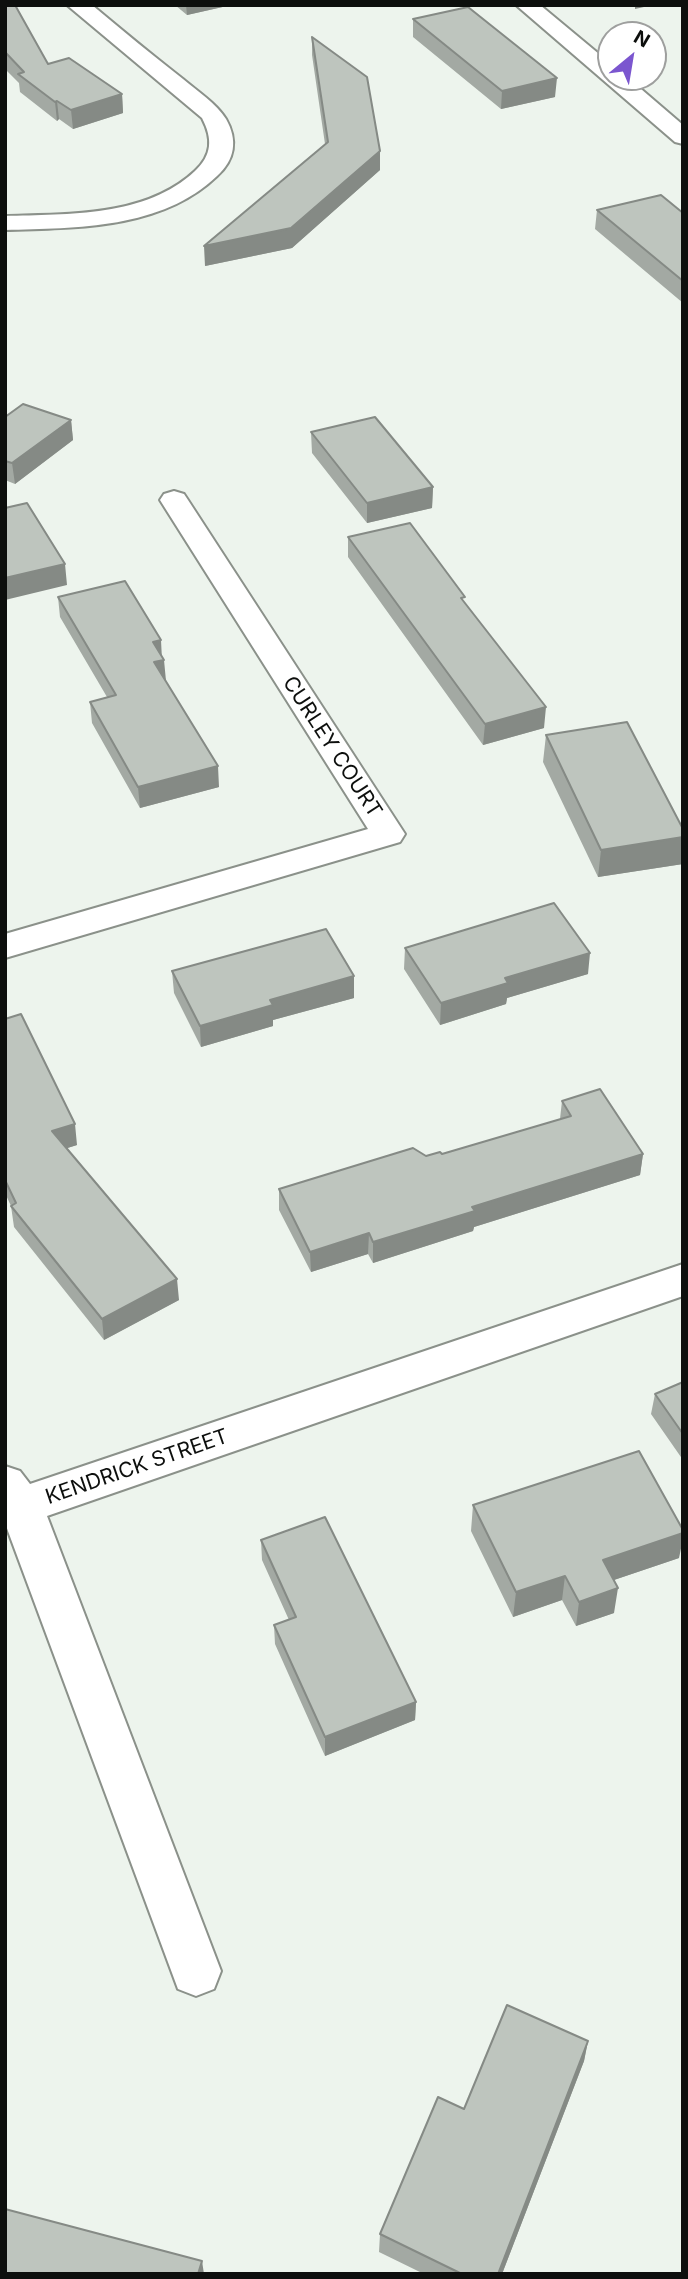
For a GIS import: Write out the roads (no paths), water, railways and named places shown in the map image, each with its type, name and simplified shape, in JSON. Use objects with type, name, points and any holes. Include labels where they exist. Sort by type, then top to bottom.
[{"type":"street","points":[[5,223],[77,220],[127,212],[159,203],[187,190],[205,176],[219,159],[223,143],[220,128],[211,114],[78,5]]},
{"type":"street","points":[[527,5],[597,63]]},
{"type":"street","points":[[629,91],[683,137]]},
{"type":"street","name":"CURLEY COURT","points":[[5,946],[388,834],[174,500]]},
{"type":"street","name":"KENDRICK STREET","points":[[196,1971],[13,1495],[683,1280]]}]
